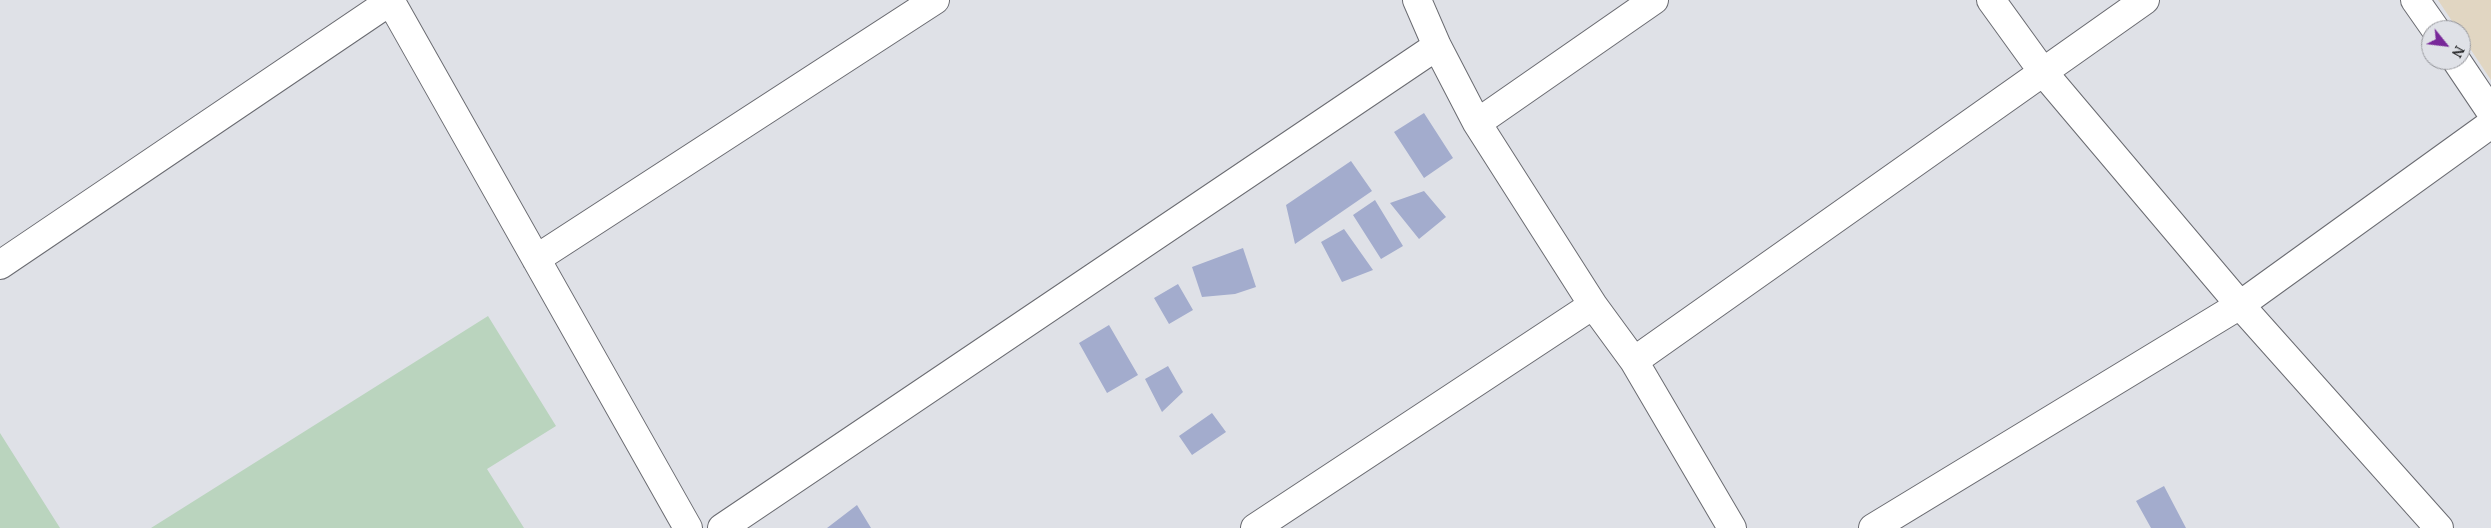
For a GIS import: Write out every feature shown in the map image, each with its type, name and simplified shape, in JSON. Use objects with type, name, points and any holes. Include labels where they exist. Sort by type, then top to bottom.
[{"type":"street","points":[[0,266],[391,0],[688,528]]},
{"type":"street","points":[[536,259],[935,0]]},
{"type":"street","points":[[1417,0],[1437,46],[1477,122],[1593,305],[1634,361],[1732,528]]},
{"type":"street","points":[[1477,122],[1654,0]]},
{"type":"street","points":[[1991,0],[2043,72],[2240,305],[2439,528]]},
{"type":"street","points":[[1634,361],[2145,0]]},
{"type":"street","points":[[2415,0],[2429,20]]},
{"type":"street","points":[[722,528],[1437,46]]},
{"type":"street","points":[[2463,70],[2491,112]]},
{"type":"street","points":[[1873,528],[2240,305],[2491,124]]},
{"type":"street","points":[[1255,528],[1593,305]]},
{"type":"shaded area","points":[[2438,0],[2491,0],[2491,80],[2471,50],[2471,20],[2451,20]]},
{"type":"green space","points":[[488,316],[556,426],[487,469],[524,528],[151,528]]},
{"type":"green space","points":[[0,433],[60,528],[0,528]]},
{"type":"building","points":[[1424,113],[1453,158],[1424,178],[1394,132]]},
{"type":"building","points":[[1351,161],[1372,191],[1295,244],[1286,205]]},
{"type":"building","points":[[1424,191],[1446,217],[1419,239],[1390,203]]},
{"type":"building","points":[[1375,200],[1403,246],[1381,259],[1353,215]]},
{"type":"building","points":[[1344,229],[1373,270],[1342,282],[1321,242]]},
{"type":"building","points":[[1243,248],[1256,287],[1235,294],[1202,297],[1192,267]]},
{"type":"building","points":[[1178,284],[1193,310],[1169,324],[1154,298]]},
{"type":"building","points":[[1109,325],[1138,375],[1107,393],[1079,343]]},
{"type":"building","points":[[1168,366],[1183,392],[1162,412],[1145,379]]},
{"type":"building","points":[[1212,413],[1226,432],[1192,455],[1179,436]]},
{"type":"building","points":[[2164,486],[2186,528],[2151,528],[2136,501]]},
{"type":"building","points":[[857,505],[871,528],[827,528]]}]
